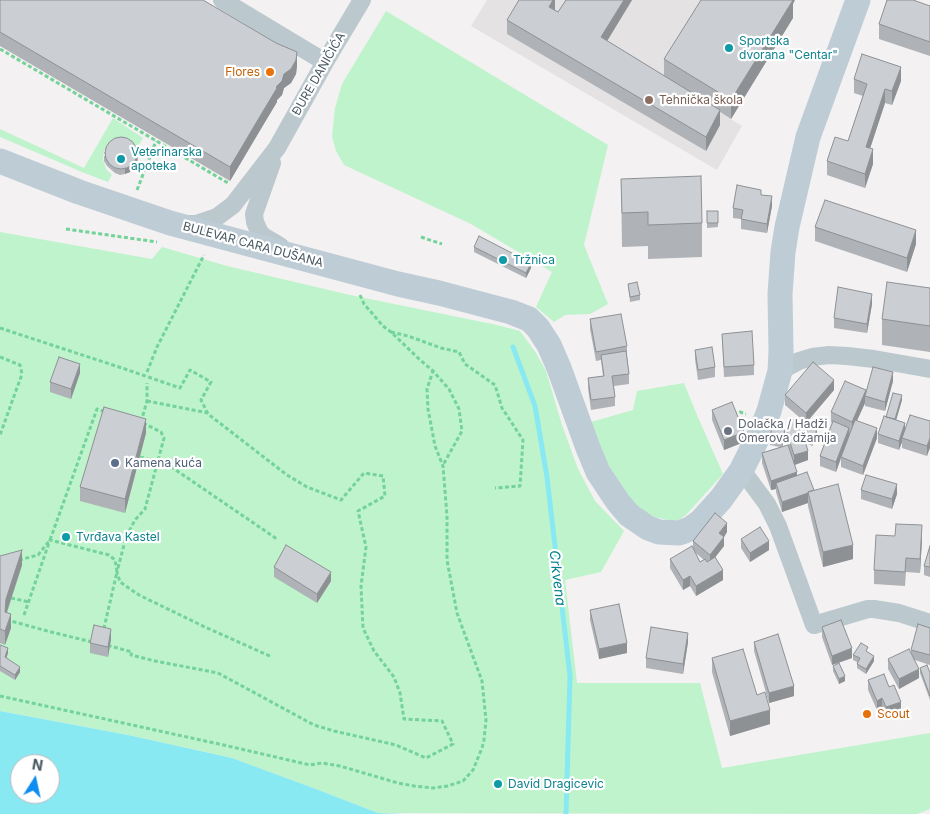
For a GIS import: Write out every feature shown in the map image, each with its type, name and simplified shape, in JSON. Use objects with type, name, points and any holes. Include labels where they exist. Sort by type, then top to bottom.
[{"type":"street","points":[[222,0],[325,62]]},
{"type":"street","name":"ĐURE DANIČIĆA","points":[[166,233],[217,217],[233,205],[277,148],[362,0]]},
{"type":"street","name":"BULEVAR CARA DUŠANA","points":[[0,161],[79,192],[166,233],[308,260],[511,312],[529,320],[538,328],[549,345],[598,472],[629,515],[648,528],[659,532],[679,533],[701,521],[741,471],[761,432],[769,411],[780,371],[780,294],[787,227],[808,137],[858,0]]},
{"type":"street","name":"ĐURE DANIČIĆA","points":[[277,148],[254,214],[255,222],[259,231],[271,242],[308,260]]},
{"type":"street","points":[[780,371],[798,361],[812,357],[829,356],[874,358],[930,369]]},
{"type":"street","points":[[741,471],[767,504],[778,526],[814,625],[874,609],[899,613],[930,623]]},
{"type":"path","points":[[0,49],[232,185]]},
{"type":"path","points":[[135,193],[156,141]]},
{"type":"path","points":[[66,229],[166,233]]},
{"type":"path","points":[[421,237],[442,244]]},
{"type":"path","points":[[147,372],[157,347],[204,255]]},
{"type":"path","points":[[359,293],[364,304],[383,326],[392,332],[433,371],[449,389],[460,409],[462,431],[443,466]]},
{"type":"path","points":[[0,328],[180,388],[190,370],[211,382],[201,400],[208,414]]},
{"type":"path","points":[[392,332],[459,352],[465,364],[495,385],[502,408],[522,440],[520,486],[495,488]]},
{"type":"path","points":[[0,357],[20,366],[22,374],[0,435]]},
{"type":"path","points":[[0,696],[310,765],[322,763],[340,766],[414,786],[433,788],[448,786],[462,781],[473,770],[482,748],[486,720],[482,681],[457,613],[446,560],[447,516],[443,466],[435,446],[428,409],[427,389],[433,371]]},
{"type":"path","points":[[142,422],[147,401],[147,383]]},
{"type":"path","points":[[110,646],[132,652],[131,655],[155,661],[218,673],[314,725],[396,745],[426,758],[453,744],[442,721],[404,719],[400,693],[394,678],[374,651],[363,628],[361,586],[366,547],[358,511],[385,496],[383,476],[364,473],[342,500],[307,487],[287,475],[208,414],[147,401]]},
{"type":"path","points":[[24,615],[97,410],[106,412]]},
{"type":"path","points":[[104,628],[126,537],[135,520],[145,508],[164,438],[161,432],[142,422],[133,420]]},
{"type":"path","points":[[147,458],[168,464],[277,539]]},
{"type":"path","points":[[19,560],[38,555],[50,540]]},
{"type":"path","points":[[50,540],[112,557],[120,582],[139,594],[204,627],[272,657]]},
{"type":"path","points":[[11,598],[29,602]]},
{"type":"path","points":[[0,618],[92,642]]},
{"type":"shaded area","name":"Tehnička škola","points":[[487,0],[711,0],[663,78],[742,126],[717,170],[471,26]]},
{"type":"green space","points":[[386,11],[608,145],[584,245],[608,304],[590,314],[565,315],[554,322],[536,307],[552,272],[471,224],[344,165],[336,151],[332,136],[335,108],[342,84]]},
{"type":"green space","points":[[113,118],[143,138],[137,148],[134,145],[109,144],[104,151],[103,159],[106,169],[112,175],[108,182],[0,137],[0,129],[84,168]]},
{"type":"green space","points":[[0,232],[152,259],[162,247],[227,266],[350,295],[520,331],[546,371],[562,425],[578,469],[595,501],[624,531],[601,572],[565,580],[577,683],[700,683],[722,768],[930,733],[930,809],[917,814],[378,813],[232,758],[128,735],[0,711]]},
{"type":"green space","points":[[684,383],[723,474],[686,515],[679,520],[673,521],[654,517],[635,506],[604,458],[591,422],[633,410],[637,391]]},
{"type":"water","points":[[0,711],[128,735],[232,758],[378,813],[406,814],[0,814]]},
{"type":"building","points":[[0,0],[203,0],[276,43],[297,52],[296,60],[291,69],[284,74],[282,81],[276,87],[230,167],[0,32]]},
{"type":"building","points":[[519,0],[553,0],[549,7],[558,12],[566,0],[624,0],[601,37],[720,110],[706,137],[507,20]]},
{"type":"building","name":"Sportska dvorana \"Centar\"","points":[[701,0],[793,0],[731,100],[664,59]]},
{"type":"building","points":[[887,0],[913,0],[930,6],[930,42],[879,24]]},
{"type":"building","points":[[862,54],[901,67],[892,91],[885,89],[866,147],[873,149],[865,174],[827,161],[835,137],[848,141],[867,84],[854,79]]},
{"type":"building","name":"Veterinarska apoteka","points":[[121,137],[133,141],[137,153],[133,165],[121,169],[109,165],[105,153],[109,141]]},
{"type":"building","points":[[701,176],[702,223],[648,225],[648,212],[622,213],[621,179]]},
{"type":"building","points":[[737,185],[761,190],[761,195],[772,196],[767,224],[741,219],[743,210],[733,208]]},
{"type":"building","points":[[825,200],[916,230],[907,258],[815,227]]},
{"type":"building","points":[[707,211],[718,211],[718,223],[707,223]]},
{"type":"building","points":[[479,236],[531,263],[526,273],[474,247]]},
{"type":"building","points":[[637,282],[640,295],[630,297],[628,284]]},
{"type":"building","points":[[887,282],[930,288],[930,326],[882,319]]},
{"type":"building","points":[[838,287],[872,294],[867,324],[834,318]]},
{"type":"building","points":[[621,314],[627,346],[596,352],[590,319]]},
{"type":"building","points":[[752,331],[754,365],[724,367],[722,334]]},
{"type":"building","points":[[712,347],[715,367],[698,370],[695,350]]},
{"type":"building","points":[[626,351],[629,374],[612,376],[615,397],[591,400],[588,378],[604,376],[601,355]]},
{"type":"building","points":[[59,357],[80,364],[71,389],[50,382]]},
{"type":"building","points":[[813,362],[834,380],[806,413],[785,395]]},
{"type":"building","points":[[873,367],[893,372],[885,402],[865,396]]},
{"type":"building","points":[[845,381],[866,390],[852,422],[831,412]]},
{"type":"building","points":[[893,393],[902,395],[895,419],[886,417]]},
{"type":"building","points":[[732,402],[744,432],[724,440],[712,410]]},
{"type":"building","name":"Kamena kuća","points":[[104,407],[146,419],[125,499],[80,487]]},
{"type":"building","points":[[910,415],[930,421],[930,438],[927,446],[902,438]]},
{"type":"building","points":[[884,416],[905,423],[899,441],[878,434]]},
{"type":"building","points":[[790,419],[805,422],[803,434],[808,451],[794,455],[787,433]]},
{"type":"building","points":[[855,420],[877,428],[863,466],[841,457]]},
{"type":"building","points":[[833,421],[849,428],[836,462],[820,456]]},
{"type":"building","points":[[809,426],[817,429],[812,441],[804,438]]},
{"type":"building","points":[[772,427],[785,430],[782,443],[770,440]]},
{"type":"building","points":[[788,445],[797,472],[771,481],[762,453]]},
{"type":"building","points":[[807,472],[814,490],[782,502],[776,483]]},
{"type":"building","points":[[866,475],[897,484],[892,499],[861,490]]},
{"type":"building","points":[[838,484],[853,545],[823,552],[808,492]]},
{"type":"building","points":[[715,513],[727,523],[719,533],[724,537],[710,555],[693,541]]},
{"type":"building","points":[[896,524],[922,525],[920,559],[906,558],[905,572],[874,570],[876,535],[895,536]]},
{"type":"building","points":[[760,527],[769,541],[750,553],[741,539]]},
{"type":"building","points":[[286,545],[331,572],[317,594],[274,567]]},
{"type":"building","points":[[692,546],[700,562],[705,559],[707,562],[715,557],[723,570],[696,586],[690,576],[683,580],[670,559]]},
{"type":"building","points":[[930,546],[930,567],[924,566]]},
{"type":"building","points":[[22,550],[6,599],[5,612],[11,614],[5,631],[0,629],[0,556]]},
{"type":"building","points":[[619,604],[627,643],[599,649],[590,610]]},
{"type":"building","points":[[841,620],[852,648],[832,656],[822,627]]},
{"type":"building","points":[[918,624],[930,628],[930,655],[911,650]]},
{"type":"building","points":[[94,625],[111,629],[108,647],[90,643]]},
{"type":"building","points":[[651,627],[688,633],[683,664],[646,658]]},
{"type":"building","points":[[778,634],[794,686],[769,693],[754,642]]},
{"type":"building","points":[[861,643],[868,647],[866,651],[874,656],[866,669],[857,664],[860,658],[853,655]]},
{"type":"building","points":[[0,645],[8,648],[5,657],[20,667],[15,675],[0,666]]},
{"type":"building","points":[[743,649],[757,695],[765,692],[770,710],[730,721],[712,658]]},
{"type":"building","points":[[909,649],[919,669],[899,679],[888,659]]},
{"type":"building","points":[[839,663],[845,676],[839,679],[833,666]]},
{"type":"building","points":[[927,665],[930,673],[930,696],[920,668]]},
{"type":"building","points":[[884,674],[889,687],[894,685],[901,702],[886,707],[882,698],[877,701],[868,680]]},
{"type":"waterway","name":"Crkvena","points":[[513,347],[535,406],[547,477],[570,676],[566,814]]},
{"type":"place","name":"Sportska dvorana \"Centar\"","points":[[729,48]]},
{"type":"place","name":"Flores","points":[[270,72]]},
{"type":"place","name":"Tehnička škola","points":[[649,100]]},
{"type":"place","name":"Veterinarska apoteka","points":[[121,159]]},
{"type":"place","name":"Tržnica","points":[[503,260]]},
{"type":"place","name":"Dolačka / Hadži Omerova džamija","points":[[728,431]]},
{"type":"place","name":"Kamena kuća","points":[[115,463]]},
{"type":"place","name":"Tvrđava Kastel","points":[[66,537]]},
{"type":"place","name":"Scout","points":[[867,714]]},
{"type":"place","name":"David Dragicevic","points":[[498,784]]}]
